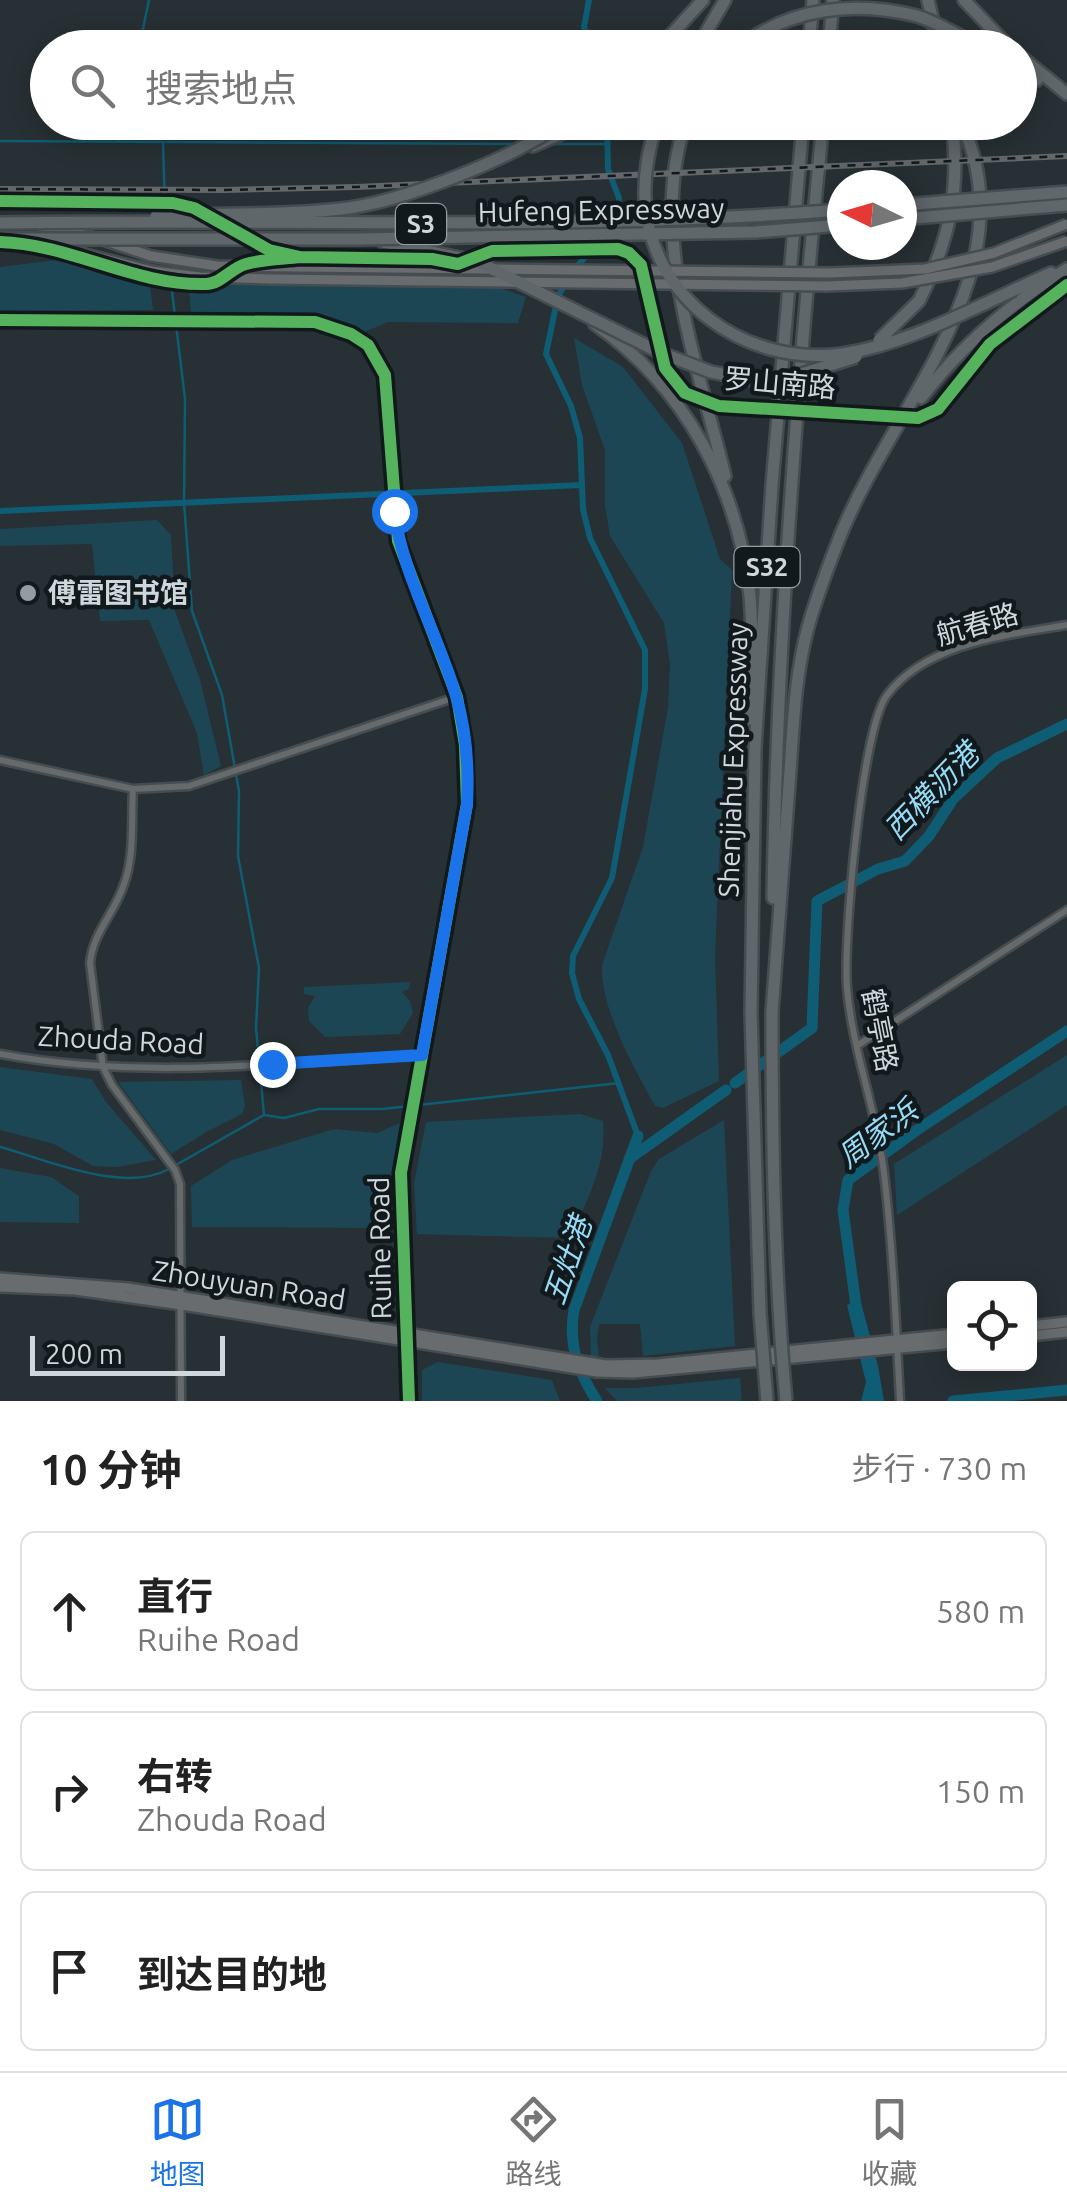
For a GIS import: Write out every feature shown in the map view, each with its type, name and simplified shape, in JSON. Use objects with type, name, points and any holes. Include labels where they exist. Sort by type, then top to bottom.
[{"type":"highway","points":[[676,30],[703,0]]},
{"type":"highway","points":[[707,30],[725,0]]},
{"type":"highway","points":[[810,30],[813,0]]},
{"type":"highway","points":[[831,30],[834,0]]},
{"type":"highway","points":[[928,0],[936,30]]},
{"type":"highway","points":[[964,0],[993,30]]},
{"type":"highway","points":[[762,30],[798,14],[841,7],[876,8],[919,16],[946,30]]},
{"type":"highway","points":[[1037,70],[1067,96]]},
{"type":"highway","points":[[1037,79],[1067,96]]},
{"type":"highway","points":[[453,178],[528,140]]},
{"type":"highway","points":[[35,222],[341,209],[376,203],[453,178],[546,140]]},
{"type":"highway","points":[[652,140],[646,159],[645,201],[656,246],[672,280],[692,305],[726,333],[762,348],[810,355],[844,354],[920,332],[1067,267]]},
{"type":"highway","points":[[680,140],[672,188],[684,312],[738,528],[750,597],[751,1013]]},
{"type":"highway","name":"Shenjiahu Expressway","points":[[768,1401],[760,1313],[751,1013],[756,730],[801,140]]},
{"type":"highway","name":"Shenjiahu Expressway","points":[[786,1401],[772,1160],[776,746],[821,140]]},
{"type":"highway","points":[[359,239],[424,249],[482,264],[662,353],[711,372],[754,380],[792,377],[855,358],[890,332],[919,301],[936,269],[950,226],[956,178],[953,140]]},
{"type":"highway","points":[[772,1012],[796,694],[808,629],[842,532],[931,368],[964,294],[977,253],[982,217],[982,189],[969,140]]},
{"type":"highway","points":[[917,204],[1067,192]]},
{"type":"highway","points":[[917,218],[1067,205]]},
{"type":"highway","name":"Hufeng Expressway","points":[[0,222],[360,225],[755,217],[827,211]]},
{"type":"highway","name":"Hufeng Expressway","points":[[0,239],[359,239],[756,232],[827,225]]},
{"type":"highway","points":[[887,447],[940,373],[1004,312],[1067,267]]},
{"type":"highway","points":[[562,302],[654,373],[692,424],[720,476],[738,528]]},
{"type":"main road","points":[[0,222],[78,232],[152,256],[217,266],[830,272],[925,269],[994,253],[1067,224]]},
{"type":"main road","points":[[0,239],[43,243],[152,270],[200,277],[826,286],[941,278],[992,267],[1067,241]]},
{"type":"main road","name":"Zhouyuan Road","points":[[0,1278],[83,1283],[633,1373],[897,1345]]},
{"type":"main road","name":"Zhouyuan Road","points":[[0,1287],[182,1301]]},
{"type":"main road","points":[[1037,1325],[1067,1322]]},
{"type":"main road","points":[[1037,1335],[1067,1332]]},
{"type":"main road","points":[[897,1345],[947,1335]]},
{"type":"main road","points":[[897,1345],[947,1343]]},
{"type":"street","name":"罗山南路","points":[[0,201],[173,202],[194,208],[269,250],[300,257]]},
{"type":"street","name":"罗山南路","points":[[0,239],[40,245],[154,278],[208,285],[249,262],[300,257],[432,259],[458,264],[492,251],[618,248],[641,264],[665,368],[685,394],[719,406],[918,418],[938,410],[990,344],[1067,285]]},
{"type":"street","name":"Ruihe Road","points":[[0,320],[327,324],[368,346],[384,375],[401,555],[456,697],[466,745],[467,804],[401,1173],[409,1401]]},
{"type":"street","name":"航春路","points":[[874,727],[886,697],[916,666],[957,649],[1067,625]]},
{"type":"street","points":[[0,760],[132,789],[189,786],[456,697]]},
{"type":"street","name":"鹤亭路","points":[[874,727],[855,861],[847,987],[884,1172],[900,1397]]},
{"type":"street","points":[[132,789],[129,868],[123,888],[91,946],[90,963],[103,1067],[180,1184],[181,1401]]},
{"type":"street","points":[[858,1045],[1067,910]]},
{"type":"street","name":"Zhouda Road","points":[[0,1054],[103,1067],[241,1066],[422,1055]]},
{"type":"shaded area","points":[[73,258],[147,260],[153,310],[0,311],[0,267]]},
{"type":"shaded area","points":[[186,262],[403,263],[441,268],[526,297],[518,323],[388,322],[362,333],[304,315],[191,312]]},
{"type":"shaded area","points":[[574,338],[623,367],[682,443],[720,559],[732,570],[715,956],[719,1081],[663,1108],[655,1106],[620,1037],[606,1000],[602,965],[643,847],[668,708],[670,664],[664,623],[610,536],[605,505],[605,450],[582,385]]},
{"type":"shaded area","points":[[157,520],[171,535],[175,611],[200,680],[221,766],[204,775],[197,733],[149,620],[100,621],[92,544],[0,546],[0,529]]},
{"type":"shaded area","points":[[410,982],[409,989],[402,992],[413,1013],[400,1034],[325,1037],[309,1021],[308,1008],[315,996],[304,994],[304,987]]},
{"type":"shaded area","points":[[1067,1055],[1067,1105],[897,1215],[894,1164]]},
{"type":"shaded area","points":[[0,1067],[92,1079],[106,1102],[156,1160],[117,1167],[93,1166],[54,1144],[0,1130]]},
{"type":"shaded area","points":[[241,1080],[245,1106],[242,1114],[171,1154],[118,1082]]},
{"type":"shaded area","points":[[580,1114],[603,1121],[602,1152],[595,1181],[570,1238],[417,1234],[414,1183],[426,1122]]},
{"type":"shaded area","points":[[724,1120],[735,1346],[643,1356],[640,1324],[599,1324],[599,1356],[591,1357],[590,1327],[651,1171],[659,1159]]},
{"type":"shaded area","points":[[400,1123],[390,1183],[389,1228],[192,1227],[191,1186],[232,1160],[334,1129],[377,1133]]},
{"type":"shaded area","points":[[0,1168],[51,1177],[79,1196],[79,1223],[0,1222]]},
{"type":"shaded area","points":[[860,1299],[884,1401],[861,1401],[866,1382],[847,1305]]},
{"type":"shaded area","points":[[438,1362],[552,1380],[560,1401],[422,1401],[422,1370]]},
{"type":"shaded area","points":[[740,1378],[742,1401],[617,1401],[605,1388],[636,1388]]},
{"type":"waterway","points":[[143,30],[149,0]]},
{"type":"waterway","points":[[585,30],[589,0]]},
{"type":"waterway","points":[[607,140],[608,169],[619,198],[619,216],[574,270],[558,296],[546,354],[571,406],[580,438],[583,509],[590,538],[645,650],[645,689],[612,878],[573,956],[572,973],[579,999],[608,1055],[638,1136]]},
{"type":"waterway","points":[[0,141],[518,144]]},
{"type":"waterway","points":[[163,142],[165,211]]},
{"type":"waterway","points":[[551,144],[607,144]]},
{"type":"waterway","points":[[171,283],[185,399],[184,502],[192,611],[222,695],[239,791],[238,856],[259,968],[256,1028],[264,1115]]},
{"type":"waterway","points":[[0,511],[581,485]]},
{"type":"waterway","name":"西横沥港","points":[[735,1083],[812,1028],[817,901],[878,869],[905,861],[929,836],[953,799],[997,758],[1067,724]]},
{"type":"waterway","name":"周家浜","points":[[857,1313],[843,1210],[848,1180],[1067,1031]]},
{"type":"waterway","points":[[176,1165],[264,1115],[284,1118],[319,1109],[382,1109],[619,1083]]},
{"type":"waterway","name":"西横沥港","points":[[629,1159],[726,1090]]},
{"type":"waterway","name":"五灶港","points":[[597,1401],[576,1357],[572,1334],[574,1310],[638,1136]]},
{"type":"waterway","points":[[0,1147],[108,1176],[150,1176],[169,1169]]},
{"type":"waterway","points":[[953,1401],[1067,1390]]},
{"type":"railway","points":[[0,189],[356,187],[1067,156]]},
{"type":"cycle path","points":[[0,201],[173,203],[194,208],[269,250],[300,257],[246,264],[211,283],[180,283],[26,244],[0,242]]},
{"type":"cycle path","points":[[300,257],[432,259],[458,264],[492,251],[618,249],[641,265],[665,368],[685,393],[719,406],[918,418],[938,409],[990,344],[1067,285]]},
{"type":"cycle path","points":[[0,320],[315,322],[351,334],[368,345],[385,375],[398,541],[457,697],[465,745],[467,804],[401,1173],[409,1401]]},
{"type":"place","name":"傅雷图书馆","points":[[28,593]]},
{"type":"route","points":[[272,1064],[422,1055],[467,804],[468,778],[456,697],[401,555],[394,511]]}]
